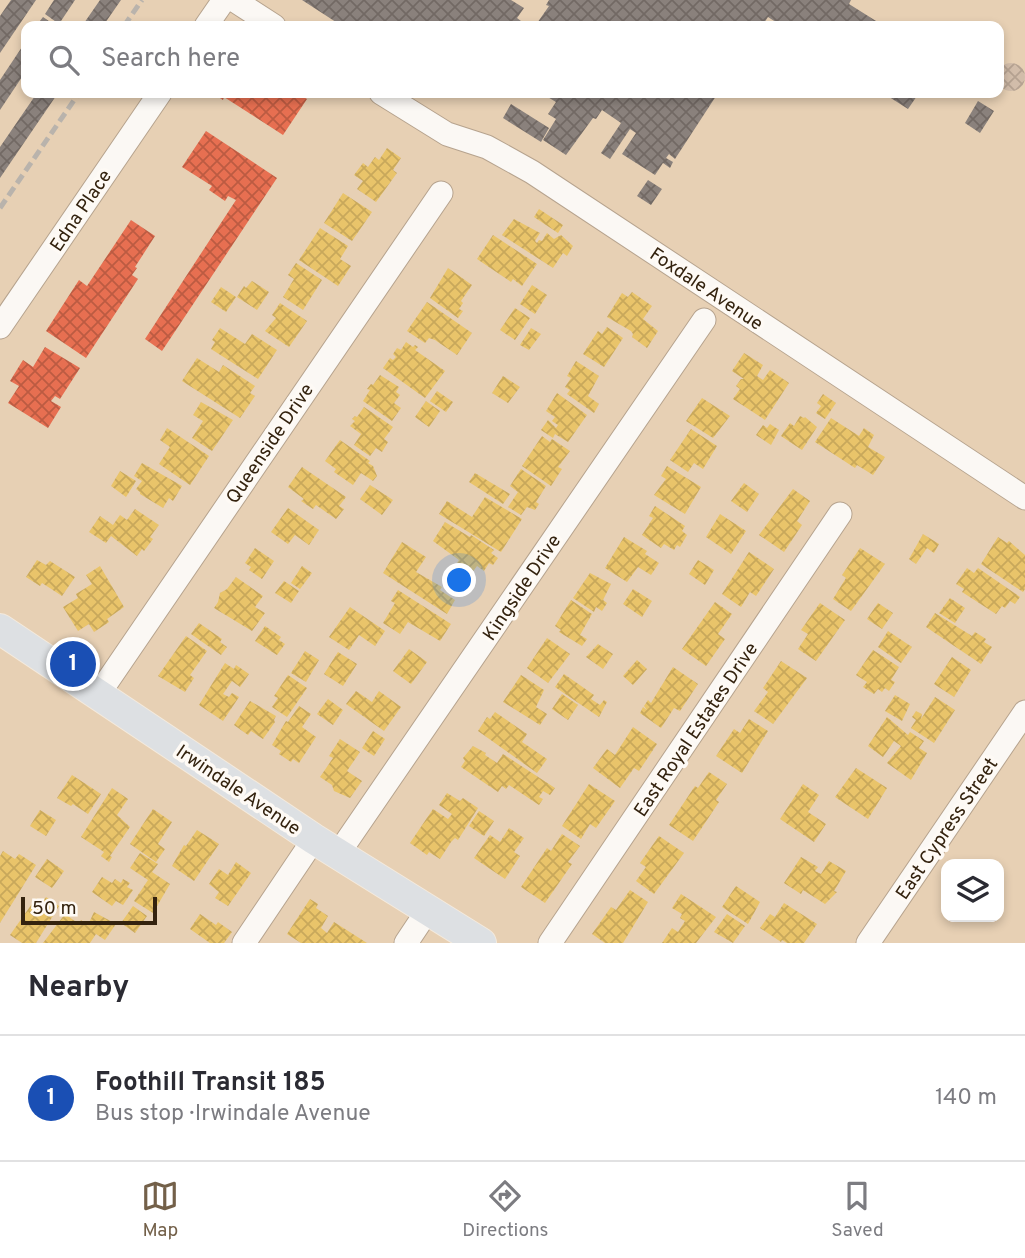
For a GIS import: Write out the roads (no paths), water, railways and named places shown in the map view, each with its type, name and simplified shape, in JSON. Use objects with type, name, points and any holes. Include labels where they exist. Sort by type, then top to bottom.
[{"type":"main road","name":"Irwindale Avenue","points":[[0,629],[326,847],[481,943]]},
{"type":"street","points":[[209,21],[224,0]]},
{"type":"street","points":[[234,0],[266,21]]},
{"type":"street","name":"Edna Place","points":[[0,327],[157,98]]},
{"type":"street","name":"Foxdale Avenue","points":[[389,98],[447,134],[487,147],[532,172],[1025,498]]},
{"type":"street","name":"Queenside Drive","points":[[99,695],[440,193]]},
{"type":"street","name":"Kingside Drive","points":[[244,943],[326,847],[704,320]]},
{"type":"street","name":"East Royal Estates Drive","points":[[550,943],[840,514]]},
{"type":"street","name":"East Cypress Street","points":[[868,943],[1025,712]]},
{"type":"street","points":[[406,943],[428,911]]},
{"type":"railway","points":[[127,21],[142,0]]},
{"type":"railway","points":[[0,208],[76,98]]},
{"type":"place","name":"Foothill Transit 185","points":[[73,664]]}]
